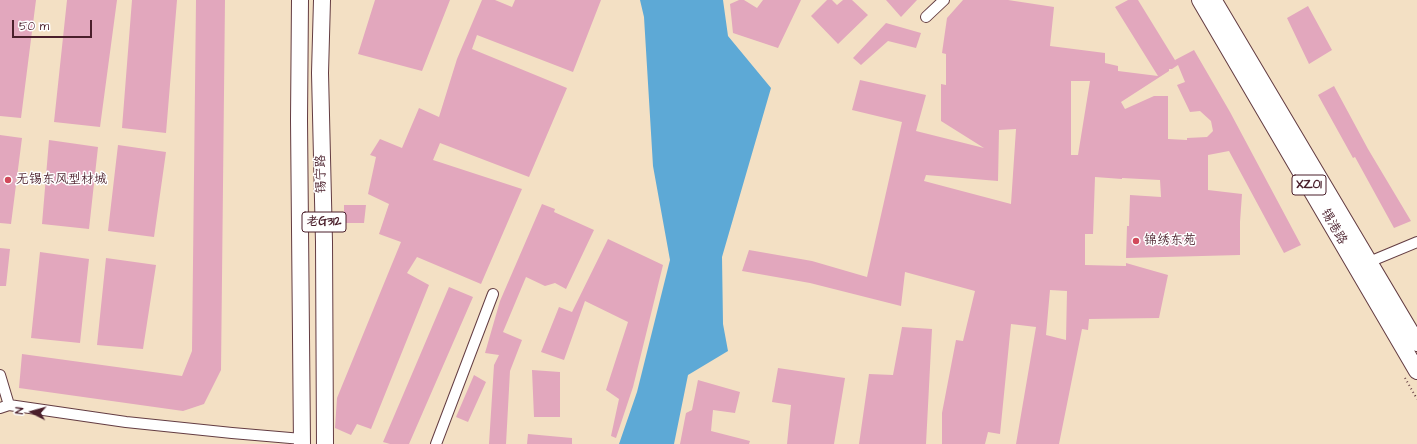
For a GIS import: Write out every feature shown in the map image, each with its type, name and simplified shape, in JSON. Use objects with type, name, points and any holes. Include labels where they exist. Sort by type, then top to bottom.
[{"type":"main road","name":"锡宁路","points":[[300,0],[299,120],[302,441]]},
{"type":"main road","name":"锡宁路","points":[[322,0],[320,73],[324,234],[325,444]]},
{"type":"main road","name":"锡港路","points":[[1200,0],[1417,371]]},
{"type":"main road","name":"锡港路","points":[[1213,0],[1417,343]]},
{"type":"street","points":[[926,17],[944,0]]},
{"type":"street","points":[[1369,262],[1417,242]]},
{"type":"street","points":[[436,444],[493,294]]},
{"type":"street","points":[[0,375],[4,406],[126,422],[302,441]]},
{"type":"water","points":[[640,0],[723,0],[728,36],[771,88],[722,257],[723,324],[728,351],[688,375],[674,444],[619,444],[637,392],[670,260],[653,166],[644,17]]},
{"type":"building","points":[[0,0],[36,0],[21,118],[0,116]]},
{"type":"building","points":[[67,0],[117,0],[100,127],[54,122]]},
{"type":"building","points":[[132,0],[177,0],[166,133],[122,128]]},
{"type":"building","points":[[196,0],[225,0],[221,370],[204,404],[183,411],[19,388],[22,354],[182,376],[192,351]]},
{"type":"building","points":[[375,0],[450,0],[422,71],[358,54]]},
{"type":"building","points":[[482,0],[495,0],[512,7],[515,0],[601,0],[573,72],[477,35],[472,49],[567,88],[529,177],[440,143],[433,160],[522,189],[481,284],[417,257],[407,273],[429,285],[371,429],[357,424],[351,435],[335,428],[337,398],[401,242],[379,234],[389,204],[368,194],[376,157],[370,155],[380,139],[402,148],[419,108],[439,117],[457,59]]},
{"type":"building","points":[[739,0],[744,0],[757,8],[763,0],[801,0],[778,48],[733,33],[730,4]]},
{"type":"building","points":[[827,0],[832,0],[837,5],[843,0],[852,0],[868,15],[838,44],[811,16]]},
{"type":"building","points":[[886,0],[917,0],[901,17]]},
{"type":"building","points":[[963,0],[1008,0],[1054,7],[1050,46],[1105,53],[1105,63],[1118,66],[1118,71],[1158,76],[1115,7],[1128,0],[1138,0],[1178,65],[1175,60],[1194,50],[1230,112],[1301,245],[1284,253],[1229,151],[1208,155],[1208,190],[1242,194],[1240,255],[1126,258],[1130,195],[1161,197],[1160,180],[1095,177],[1093,234],[1085,234],[1085,265],[1126,266],[1126,263],[1168,275],[1159,318],[1089,319],[1088,330],[1082,329],[1059,444],[1016,444],[1036,327],[1011,324],[1000,434],[988,432],[985,444],[942,444],[942,413],[956,340],[963,341],[975,291],[905,272],[901,306],[810,283],[742,271],[749,250],[812,261],[867,277],[902,122],[852,110],[860,80],[926,95],[916,131],[984,148],[941,121],[941,84],[946,85],[946,54],[942,53],[947,18]],"holes":[[[1178,65],[1185,82],[1177,85],[1190,112],[1200,111],[1211,121],[1213,131],[1207,137],[1187,138],[1187,140],[1168,139],[1168,96],[1154,96],[1125,109],[1121,102],[1169,71],[1169,69],[1172,69]],[[1071,81],[1090,81],[1078,155],[1071,155]],[[1016,129],[1011,204],[924,181],[926,175],[998,181],[999,130]],[[1050,290],[1067,291],[1066,340],[1046,335]]]},
{"type":"building","points":[[1308,6],[1332,50],[1309,64],[1287,18]]},
{"type":"building","points":[[886,23],[921,33],[916,48],[888,41],[861,65],[853,58]]},
{"type":"building","points":[[1334,86],[1368,149],[1411,221],[1394,228],[1355,157],[1353,158],[1318,95]]},
{"type":"building","name":"无锡东风型材城","points":[[0,135],[22,138],[11,224],[0,223]]},
{"type":"building","points":[[49,140],[98,147],[89,229],[42,224]]},
{"type":"building","points":[[118,145],[166,152],[154,237],[108,231]]},
{"type":"building","points":[[542,204],[555,209],[554,212],[594,230],[566,289],[555,283],[545,286],[526,277],[503,332],[522,340],[510,371],[506,444],[489,444],[494,365],[499,355],[485,353],[500,301]]},
{"type":"building","points":[[344,205],[366,205],[364,223],[344,223]]},
{"type":"building","points":[[608,239],[663,265],[633,387],[616,438],[611,436],[619,399],[606,390],[628,322],[585,301],[564,360],[541,352],[559,307],[572,312]]},
{"type":"building","points":[[0,248],[10,249],[6,286],[0,286]]},
{"type":"building","points":[[40,252],[89,259],[80,343],[31,338]]},
{"type":"building","points":[[106,258],[156,265],[143,349],[97,345]]},
{"type":"building","points":[[449,287],[473,297],[409,444],[390,444],[383,442]]},
{"type":"building","points":[[902,327],[932,329],[926,444],[859,444],[869,374],[893,375]]},
{"type":"building","points":[[778,368],[845,378],[834,444],[787,444],[791,405],[772,402]]},
{"type":"building","points":[[532,370],[560,372],[560,417],[534,417]]},
{"type":"building","points":[[474,375],[486,382],[468,422],[456,417]]},
{"type":"building","points":[[698,380],[740,392],[735,413],[713,410],[711,431],[750,441],[749,444],[680,444],[686,413],[692,410]]},
{"type":"building","points":[[528,434],[572,438],[572,444],[527,444]]},
{"type":"place","name":"无锡东风型材城","points":[[8,180]]},
{"type":"place","name":"锦绣东苑","points":[[1136,241]]}]
